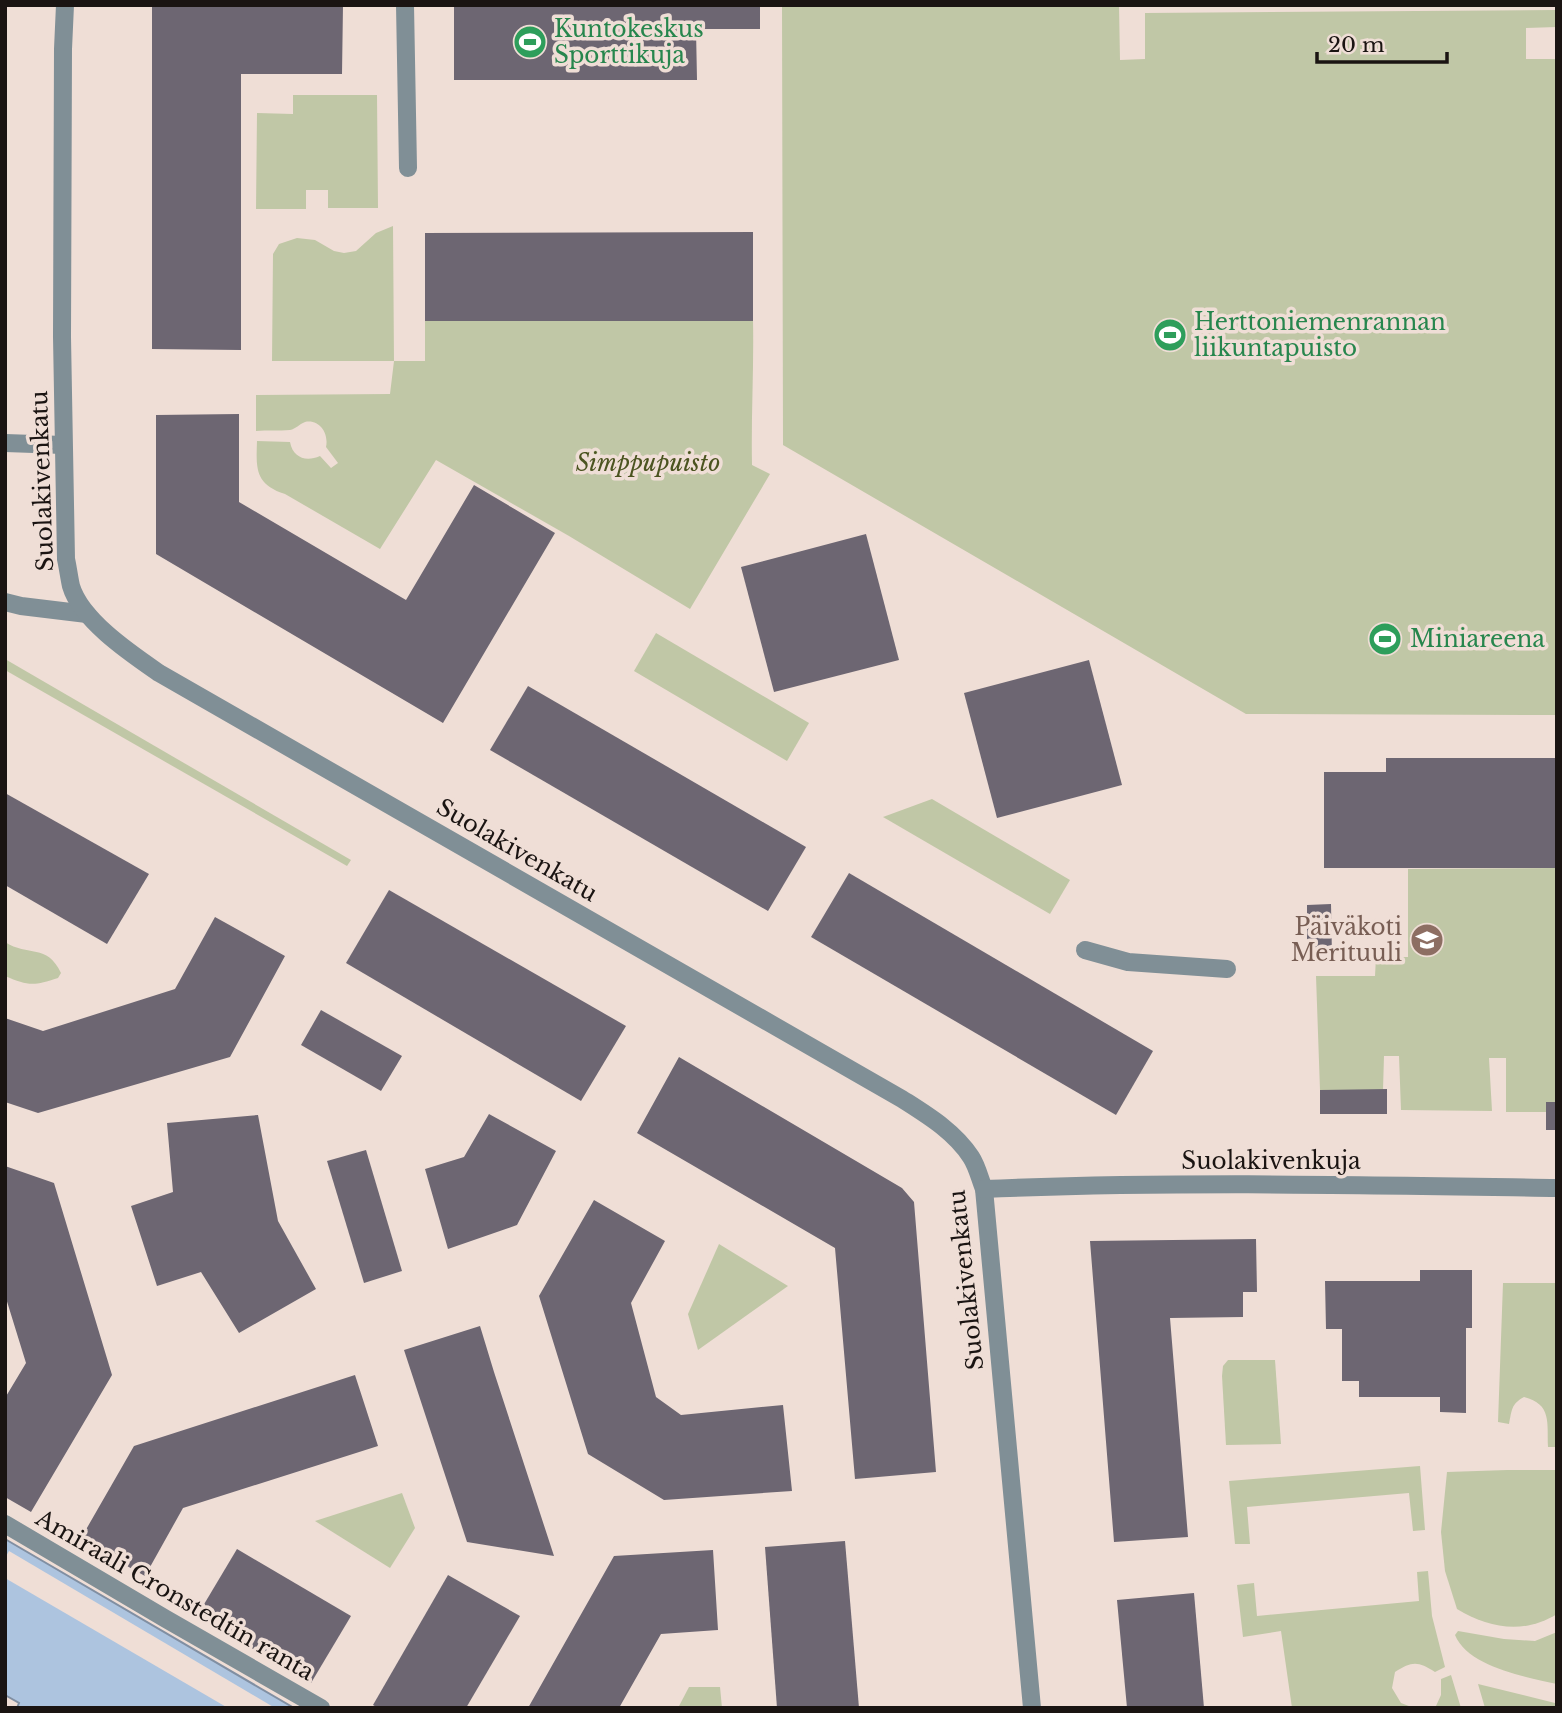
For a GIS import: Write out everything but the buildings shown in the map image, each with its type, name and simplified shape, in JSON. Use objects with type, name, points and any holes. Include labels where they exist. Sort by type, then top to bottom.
[{"type":"street","name":"Suolakivenkatu","points":[[65,5],[62,77],[63,445],[66,559],[72,588],[87,614],[126,651],[159,673],[935,1119],[972,1158],[985,1189],[1032,1708]]},
{"type":"street","points":[[405,5],[408,168]]},
{"type":"street","points":[[5,443],[63,445]]},
{"type":"street","points":[[5,602],[87,614]]},
{"type":"street","points":[[1085,950],[1128,962],[1227,968]]},
{"type":"street","name":"Suolakivenkuja","points":[[985,1189],[1317,1184],[1557,1188]]},
{"type":"street","name":"Amiraali Cronstedtin ranta","points":[[5,1524],[321,1708]]},
{"type":"green space","name":"Herttoniemenrannan liikuntapuisto","points":[[782,5],[1119,5],[1120,60],[1145,59],[1145,13],[1557,10],[1557,27],[1526,28],[1526,59],[1557,59],[1557,715],[1246,714],[783,445]]},
{"type":"green space","points":[[293,95],[377,95],[378,208],[328,208],[328,190],[306,190],[306,209],[256,209],[257,113],[293,114]]},
{"type":"green space","points":[[393,226],[394,361],[272,361],[273,254],[279,244],[297,238],[315,240],[334,251],[344,253],[356,251],[376,233]]},
{"type":"green space","name":"Simppupuisto","points":[[425,321],[753,321],[752,465],[770,474],[690,609],[436,460],[380,549],[275,490],[263,480],[259,474],[257,441],[290,442],[294,452],[301,457],[310,459],[320,456],[331,468],[338,463],[326,447],[325,433],[315,423],[305,422],[290,430],[256,431],[256,395],[390,394],[394,361],[425,361]]},
{"type":"green space","points":[[656,633],[809,723],[787,761],[634,671]]},
{"type":"green space","points":[[5,659],[351,860],[347,866],[5,670]]},
{"type":"green space","points":[[932,799],[1070,880],[1050,914],[883,817]]},
{"type":"green space","points":[[1557,868],[1557,1102],[1546,1102],[1546,1112],[1506,1112],[1506,1058],[1489,1058],[1492,1111],[1401,1110],[1399,1056],[1384,1056],[1383,1090],[1320,1090],[1316,976],[1375,976],[1376,957],[1408,957],[1408,869]]},
{"type":"green space","points":[[5,942],[50,958],[61,973],[58,978],[31,984],[5,976]]},
{"type":"green space","points":[[719,1244],[788,1286],[698,1350],[688,1314]]},
{"type":"green space","points":[[1503,1283],[1557,1283],[1557,1447],[1548,1447],[1546,1416],[1544,1410],[1533,1400],[1524,1397],[1517,1402],[1509,1424],[1498,1422]]},
{"type":"green space","points":[[1228,1360],[1275,1360],[1281,1444],[1226,1445],[1222,1376],[1223,1366]]},
{"type":"green space","points":[[1420,1466],[1425,1530],[1413,1531],[1409,1493],[1247,1507],[1250,1544],[1235,1544],[1229,1481]]},
{"type":"green space","points":[[1557,1470],[1557,1614],[1544,1621],[1519,1627],[1481,1621],[1457,1609],[1445,1571],[1441,1532],[1447,1472]]},
{"type":"green space","points":[[402,1493],[415,1528],[390,1568],[315,1521]]},
{"type":"green space","points":[[1428,1571],[1432,1616],[1445,1667],[1435,1672],[1415,1664],[1395,1672],[1392,1688],[1401,1703],[1414,1708],[1292,1708],[1281,1631],[1243,1637],[1237,1585],[1254,1583],[1257,1616],[1419,1601],[1417,1572]]},
{"type":"green space","points":[[1458,1631],[1535,1641],[1557,1632],[1557,1684],[1515,1674],[1485,1663],[1462,1646],[1455,1635]]},
{"type":"green space","points":[[1451,1675],[1461,1708],[1432,1708],[1436,1706],[1441,1695],[1441,1679]]},
{"type":"green space","points":[[1478,1684],[1555,1703],[1557,1707],[1485,1708]]},
{"type":"green space","points":[[689,1687],[720,1687],[722,1708],[678,1708]]},
{"type":"water","points":[[5,1539],[294,1708],[17,1708],[19,1703],[5,1695]]},
{"type":"pier","points":[[9,1551],[275,1708],[228,1708],[5,1578],[5,1558]]},
{"type":"place","name":"Kuntokeskus Sporttikuja","points":[[530,42]]},
{"type":"place","name":"Herttoniemenrannan liikuntapuisto","points":[[1170,335]]},
{"type":"place","name":"Miniareena","points":[[1385,639]]},
{"type":"place","name":"Päiväkoti Merituuli","points":[[1427,940]]}]
